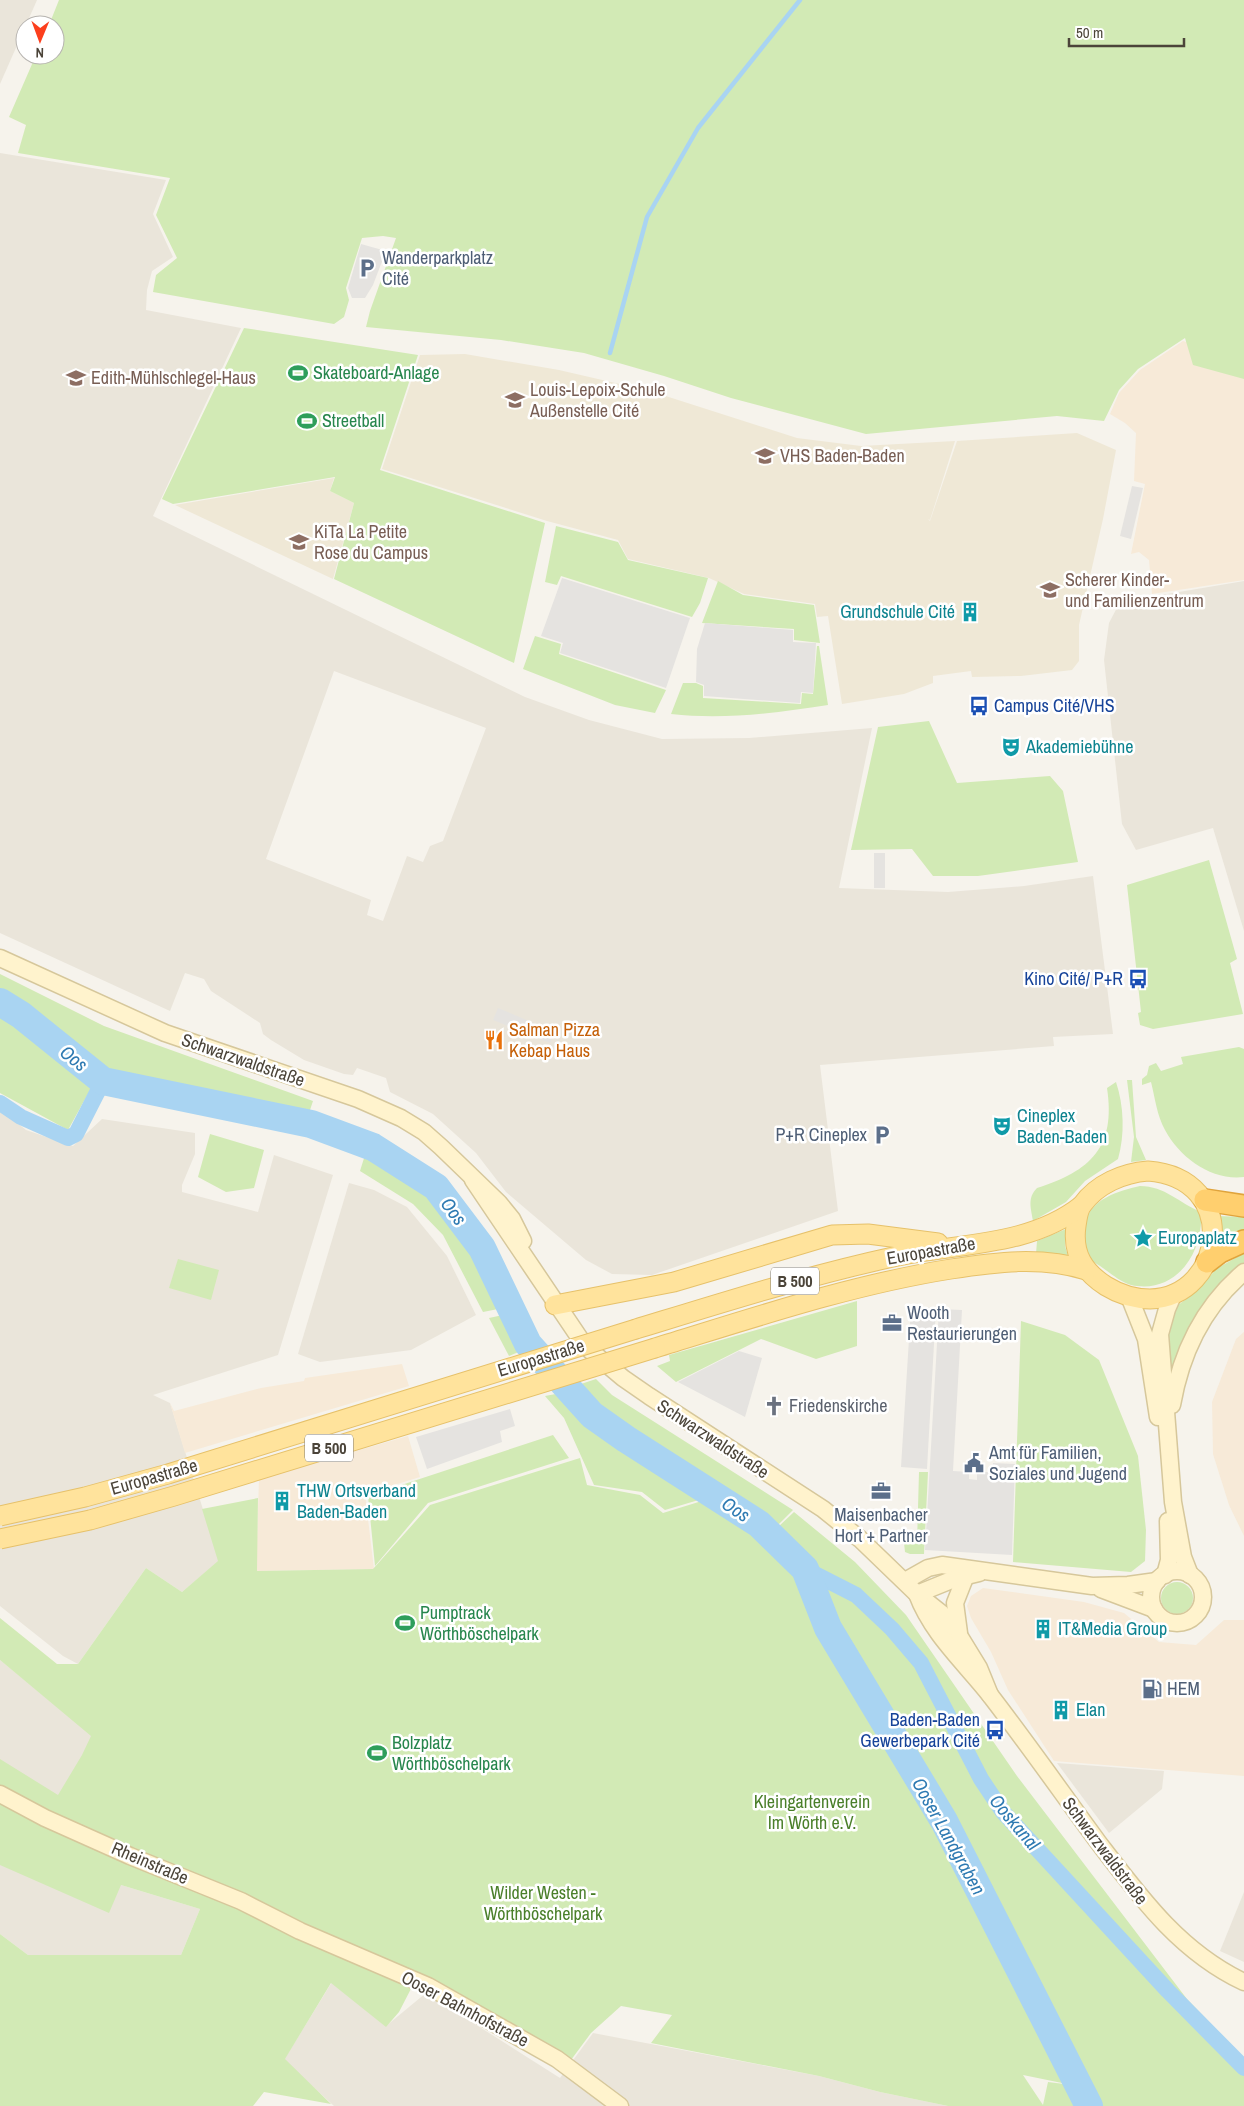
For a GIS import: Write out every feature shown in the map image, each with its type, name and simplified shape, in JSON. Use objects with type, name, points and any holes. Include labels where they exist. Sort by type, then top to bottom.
[{"type":"highway","points":[[1205,1200],[1244,1206]]},
{"type":"highway","name":"B 500","points":[[1207,1262],[1220,1252],[1244,1241]]},
{"type":"main road","name":"B 500","points":[[1148,1171],[1161,1172],[1181,1180],[1205,1200],[1213,1229],[1207,1262],[1191,1282],[1174,1293],[1151,1299],[1129,1296],[1112,1289],[1086,1270],[1079,1260],[1075,1232],[1082,1206],[1102,1186],[1119,1176],[1148,1171]]},
{"type":"main road","name":"Europastraße","points":[[0,1516],[85,1497],[168,1474],[636,1329],[828,1272],[894,1256],[1032,1232],[1066,1218],[1082,1206]]},
{"type":"main road","points":[[555,1305],[674,1282],[832,1236],[868,1234],[957,1246]]},
{"type":"main road","name":"Europastraße","points":[[0,1539],[90,1520],[174,1496],[834,1294],[935,1271],[988,1264],[1056,1263],[1086,1270]]},
{"type":"street","name":"Schwarzwaldstraße","points":[[0,958],[165,1033],[253,1065],[358,1099],[394,1115],[424,1132],[473,1180],[491,1210],[530,1263],[555,1305],[585,1346],[623,1378],[790,1490],[823,1509],[860,1538],[917,1594],[941,1612],[960,1637],[979,1668],[990,1695]]},
{"type":"street","points":[[1168,1429],[1175,1390],[1186,1351],[1204,1316],[1229,1284],[1244,1272]]},
{"type":"street","points":[[1092,1586],[1154,1609],[1162,1618],[1176,1623],[1184,1622],[1197,1614],[1202,1604],[1203,1593],[1199,1583],[1190,1575],[1183,1557],[1173,1502],[1160,1334],[1174,1293]]},
{"type":"street","points":[[1129,1296],[1146,1339],[1162,1443],[1169,1560],[1152,1595],[1154,1609]]},
{"type":"street","points":[[905,1581],[928,1568],[942,1565],[1092,1586],[1128,1585],[1161,1578],[1177,1572],[1190,1575]]},
{"type":"street","points":[[917,1594],[966,1575],[989,1572]]},
{"type":"street","points":[[960,1637],[955,1603],[966,1575]]},
{"type":"street","name":"Schwarzwaldstraße","points":[[917,1594],[930,1622],[990,1695],[1147,1907],[1178,1938],[1206,1961],[1244,1982]]},
{"type":"street","name":"Rheinstraße","points":[[0,1794],[69,1828],[241,1901],[300,1931]]},
{"type":"street","name":"Ooser Bahnhofstraße","points":[[300,1931],[428,1986],[494,2022],[557,2059],[620,2106]]},
{"type":"shaded area","points":[[0,0],[37,0],[30,15],[15,15],[15,50],[0,84]]},
{"type":"shaded area","points":[[0,153],[166,180],[153,214],[173,257],[152,271],[147,290],[146,310],[241,328],[153,516],[525,697],[589,720],[662,739],[749,738],[872,728],[839,888],[948,892],[1024,886],[1093,876],[1113,1034],[1053,1037],[1054,1046],[820,1065],[838,1211],[652,1275],[612,1274],[586,1260],[506,1192],[476,1153],[433,1114],[390,1092],[386,1078],[357,1068],[353,1075],[344,1074],[304,1060],[263,1034],[260,1023],[211,991],[204,979],[185,973],[170,1011],[0,933]],"holes":[[[334,671],[486,728],[443,841],[430,846],[423,862],[407,856],[383,921],[367,915],[371,900],[266,859]]]},
{"type":"shaded area","name":"Wanderparkplatz Cité","points":[[361,244],[386,251],[373,285],[365,298],[352,298],[348,288]]},
{"type":"shaded area","points":[[1183,341],[1244,360],[1244,580],[1152,594],[1149,560],[1139,552],[1131,554],[1145,484],[1134,481],[1136,433],[1125,423],[1110,414],[1119,393],[1140,370]]},
{"type":"shaded area","points":[[465,354],[559,370],[650,391],[797,438],[861,446],[955,441],[930,520],[928,519],[930,521],[957,441],[1077,433],[1116,450],[1103,519],[1079,625],[1079,661],[1072,670],[1021,676],[972,677],[971,671],[933,676],[933,683],[904,694],[842,704],[828,616],[817,617],[815,604],[744,594],[709,578],[628,559],[618,540],[547,521],[382,469],[420,355]]},
{"type":"shaded area","name":"KiTa La Petite Rose du Campus","points":[[334,478],[330,491],[354,503],[333,579],[175,505]]},
{"type":"shaded area","points":[[1132,486],[1143,488],[1131,539],[1120,536]]},
{"type":"shaded area","points":[[562,578],[690,618],[666,688],[560,653],[563,643],[541,636]]},
{"type":"shaded area","points":[[1244,581],[1244,931],[1213,828],[1136,850],[1122,824],[1104,660],[1109,623],[1120,602]]},
{"type":"shaded area","points":[[705,623],[793,630],[793,642],[816,643],[813,693],[801,692],[800,703],[704,696],[704,685],[696,682],[697,649]]},
{"type":"shaded area","points":[[874,853],[885,853],[885,888],[874,888]]},
{"type":"shaded area","points":[[498,1008],[555,1032],[550,1043],[493,1020]]},
{"type":"shaded area","points":[[0,1109],[26,1130],[73,1146],[102,1119],[195,1133],[195,1154],[182,1185],[182,1192],[258,1212],[274,1155],[333,1175],[278,1355],[153,1395],[170,1403],[219,1561],[182,1592],[146,1568],[78,1664],[63,1656],[0,1606]]},
{"type":"shaded area","points":[[349,1183],[374,1190],[407,1207],[447,1256],[476,1315],[411,1350],[320,1362],[298,1354]]},
{"type":"shaded area","points":[[911,1307],[936,1308],[927,1469],[901,1467]]},
{"type":"shaded area","points":[[939,1309],[962,1310],[953,1471],[969,1472],[969,1479],[977,1480],[977,1472],[992,1472],[993,1463],[1015,1464],[1012,1555],[925,1550]]},
{"type":"shaded area","points":[[1244,1332],[1244,1536],[1229,1505],[1213,1454],[1212,1402],[1236,1339]]},
{"type":"shaded area","points":[[739,1351],[762,1358],[745,1417],[678,1382]]},
{"type":"shaded area","points":[[402,1364],[409,1386],[185,1453],[170,1403],[174,1411],[261,1388],[304,1381],[305,1378]]},
{"type":"shaded area","points":[[510,1409],[515,1426],[500,1431],[502,1442],[427,1469],[416,1437]]},
{"type":"shaded area","points":[[408,1436],[420,1477],[365,1494],[374,1569],[256,1571],[259,1479]]},
{"type":"shaded area","points":[[983,1588],[1084,1602],[1124,1613],[1159,1642],[1196,1645],[1224,1620],[1244,1620],[1244,1776],[1054,1761],[1008,1690],[991,1652],[971,1618],[967,1606],[971,1596]]},
{"type":"shaded area","points":[[0,1660],[91,1735],[121,1885],[200,1909],[181,1955],[28,1955],[0,1934]]},
{"type":"shaded area","points":[[1057,1763],[1164,1771],[1162,1789],[1109,1833]]},
{"type":"shaded area","points":[[1244,1892],[1244,1962],[1220,1951]]},
{"type":"shaded area","points":[[332,1982],[386,2026],[426,1993],[560,2078],[593,2033],[819,2076],[880,2092],[948,2106],[334,2106],[284,2060]]},
{"type":"green space","points":[[59,0],[1244,0],[1244,379],[1193,365],[1185,338],[1138,369],[1119,390],[1104,421],[1057,416],[866,434],[731,398],[584,353],[501,340],[366,327],[396,238],[383,236],[362,238],[346,288],[349,300],[344,317],[334,324],[153,292],[156,275],[177,258],[156,215],[170,178],[18,153],[26,125],[9,117],[32,65],[65,65],[65,15],[53,15]]},
{"type":"green space","points":[[244,328],[418,355],[380,470],[545,523],[514,663],[334,579],[354,503],[330,491],[335,477],[173,504],[162,499]]},
{"type":"green space","points":[[556,526],[618,542],[628,560],[708,578],[700,603],[692,617],[561,576],[557,585],[545,582]]},
{"type":"green space","points":[[718,581],[743,595],[814,605],[820,643],[794,640],[794,629],[702,623]]},
{"type":"green space","points":[[535,636],[561,644],[559,654],[666,690],[655,713],[615,705],[523,669]]},
{"type":"green space","points":[[817,646],[819,646],[828,705],[730,716],[671,714],[683,683],[696,683],[703,686],[703,698],[801,704],[802,693],[813,694]]},
{"type":"green space","points":[[929,721],[957,783],[1050,776],[1063,791],[1078,862],[978,876],[933,876],[912,849],[851,850],[878,727]]},
{"type":"green space","points":[[1209,860],[1237,959],[1230,963],[1243,1014],[1153,1029],[1140,1025],[1138,1013],[1141,1012],[1127,885]]},
{"type":"green space","points":[[0,974],[104,1026],[313,1101],[308,1116],[100,1072],[68,1130],[0,1093]]},
{"type":"green space","points":[[1239,1047],[1244,1049],[1244,1177],[1232,1177],[1209,1171],[1179,1150],[1162,1125],[1151,1082],[1142,1085],[1142,1079],[1147,1075],[1149,1066],[1156,1063],[1161,1071],[1183,1064],[1181,1057]]},
{"type":"green space","points":[[1127,1080],[1132,1080],[1136,1137],[1146,1160],[1131,1162],[1134,1137]]},
{"type":"green space","points":[[1116,1082],[1123,1120],[1122,1140],[1118,1159],[1085,1181],[1066,1202],[1033,1221],[1031,1199],[1037,1188],[1072,1174],[1096,1154],[1103,1141],[1107,1126],[1109,1109],[1107,1088]]},
{"type":"green space","points":[[210,1134],[264,1150],[254,1188],[226,1192],[198,1177]]},
{"type":"green space","points":[[365,1155],[414,1184],[448,1212],[467,1244],[498,1309],[483,1312],[443,1235],[413,1204],[360,1171]]},
{"type":"green space","points":[[1140,1186],[1157,1189],[1201,1212],[1201,1227],[1198,1241],[1184,1267],[1174,1277],[1162,1283],[1147,1286],[1125,1283],[1097,1264],[1085,1259],[1084,1227],[1088,1215],[1093,1208],[1106,1197]]},
{"type":"green space","points":[[1218,1216],[1244,1217],[1244,1232],[1217,1241]]},
{"type":"green space","points":[[1066,1229],[1065,1246],[1068,1256],[1036,1254],[1037,1241]]},
{"type":"green space","points":[[1244,1253],[1244,1264],[1218,1287],[1199,1315],[1170,1377],[1166,1336],[1173,1309],[1199,1289],[1216,1269]]},
{"type":"green space","points":[[178,1259],[219,1270],[211,1300],[169,1288]]},
{"type":"green space","points":[[857,1301],[857,1346],[816,1359],[761,1339],[676,1382],[657,1366],[670,1361],[669,1355]]},
{"type":"green space","points":[[503,1315],[521,1351],[509,1356],[489,1318]]},
{"type":"green space","points":[[1021,1321],[1065,1335],[1099,1360],[1138,1456],[1146,1530],[1145,1561],[1131,1572],[1013,1562]]},
{"type":"green space","points":[[596,1379],[612,1395],[793,1510],[776,1527],[597,1413],[572,1387]]},
{"type":"green space","points":[[561,1393],[645,1467],[702,1499],[665,1510],[642,1492],[594,1485],[564,1418],[545,1396]]},
{"type":"green space","points":[[553,1435],[569,1458],[428,1503],[375,1566],[368,1496]]},
{"type":"green space","points":[[580,1458],[587,1485],[640,1495],[663,1513],[705,1500],[738,1518],[803,1578],[823,1618],[834,1613],[813,1567],[778,1527],[794,1512],[855,1562],[906,1615],[1017,1776],[1187,1999],[1244,2058],[1244,2106],[948,2106],[880,2092],[819,2076],[651,2043],[672,2015],[621,2006],[591,2033],[568,2064],[415,1981],[399,2012],[386,2027],[331,1983],[285,2059],[331,2104],[264,2092],[253,2106],[0,2106],[0,1934],[28,1955],[181,1955],[200,1909],[121,1885],[109,1913],[0,1865],[0,1759],[58,1795],[91,1736],[0,1660],[0,1618],[57,1664],[78,1664],[146,1568],[182,1592],[218,1561],[202,1509],[258,1498],[257,1571],[373,1569],[430,1505]],"holes":[[[1062,2062],[1064,2084],[1048,2082],[1043,2105],[1023,2075],[1062,2083]]]},
{"type":"green space","points":[[919,1472],[928,1472],[924,1554],[910,1554],[905,1552],[904,1543],[917,1543]]},
{"type":"green space","points":[[1177,1582],[1189,1586],[1193,1598],[1189,1610],[1177,1614],[1165,1610],[1161,1598],[1165,1586]]},
{"type":"waterway","points":[[610,353],[647,217],[698,128],[800,0]]},
{"type":"waterway","name":"Oos","points":[[0,1002],[21,1015],[103,1081],[311,1124],[373,1147],[436,1187],[482,1248],[528,1344],[592,1415],[626,1439],[759,1524],[805,1569],[828,1628],[944,1821],[1089,2106]]},
{"type":"waterway","points":[[0,1103],[21,1117],[68,1138],[76,1134],[103,1081]]},
{"type":"waterway","name":"Ooskanal","points":[[805,1569],[856,1595],[892,1629],[921,1663],[981,1779],[1003,1812],[1168,1991],[1244,2068]]},
{"type":"place","name":"Wanderparkplatz Cité","points":[[367,268]]},
{"type":"place","name":"Skateboard-Anlage","points":[[298,373]]},
{"type":"place","name":"Edith-Mühlschlegel-Haus","points":[[76,378]]},
{"type":"place","name":"Louis-Lepoix-Schule Außenstelle Cité","points":[[515,400]]},
{"type":"place","name":"Streetball","points":[[307,421]]},
{"type":"place","name":"VHS Baden-Baden","points":[[765,456]]},
{"type":"place","name":"KiTa La Petite Rose du Campus","points":[[299,542]]},
{"type":"place","name":"Scherer Kinder- und Familienzentrum","points":[[1050,590]]},
{"type":"place","name":"Grundschule Cité","points":[[970,612]]},
{"type":"place","name":"Campus Cité/VHS","points":[[979,706]]},
{"type":"place","name":"Akademiebühne","points":[[1011,747]]},
{"type":"place","name":"Kino Cité/ P+R","points":[[1138,979]]},
{"type":"place","name":"Salman Pizza Kebap Haus","points":[[494,1040]]},
{"type":"place","name":"Cineplex Baden-Baden","points":[[1002,1126]]},
{"type":"place","name":"P+R Cineplex","points":[[882,1135]]},
{"type":"place","name":"Europaplatz","points":[[1143,1238]]},
{"type":"place","name":"Wooth Restaurierungen","points":[[892,1323]]},
{"type":"place","name":"Friedenskirche","points":[[774,1406]]},
{"type":"place","name":"Amt für Familien, Soziales und Jugend","points":[[974,1463]]},
{"type":"place","name":"Maisenbacher Hort + Partner","points":[[881,1491]]},
{"type":"place","name":"THW Ortsverband Baden-Baden","points":[[282,1501]]},
{"type":"place","name":"Pumptrack Wörthböschelpark","points":[[405,1623]]},
{"type":"place","name":"IT&Media Group","points":[[1043,1629]]},
{"type":"place","name":"HEM","points":[[1152,1689]]},
{"type":"place","name":"Elan","points":[[1061,1710]]},
{"type":"place","name":"Baden-Baden Gewerbepark Cité","points":[[995,1730]]},
{"type":"place","name":"Bolzplatz Wörthböschelpark","points":[[377,1753]]},
{"type":"park label","name":"Kleingartenverein Im Wörth e.V.","points":[[812,1812]]},
{"type":"park label","name":"Wilder Westen - Wörthböschelpark","points":[[543,1904]]},
{"type":"water label","name":"Ooser Landgraben","points":[[949,1836]]}]
